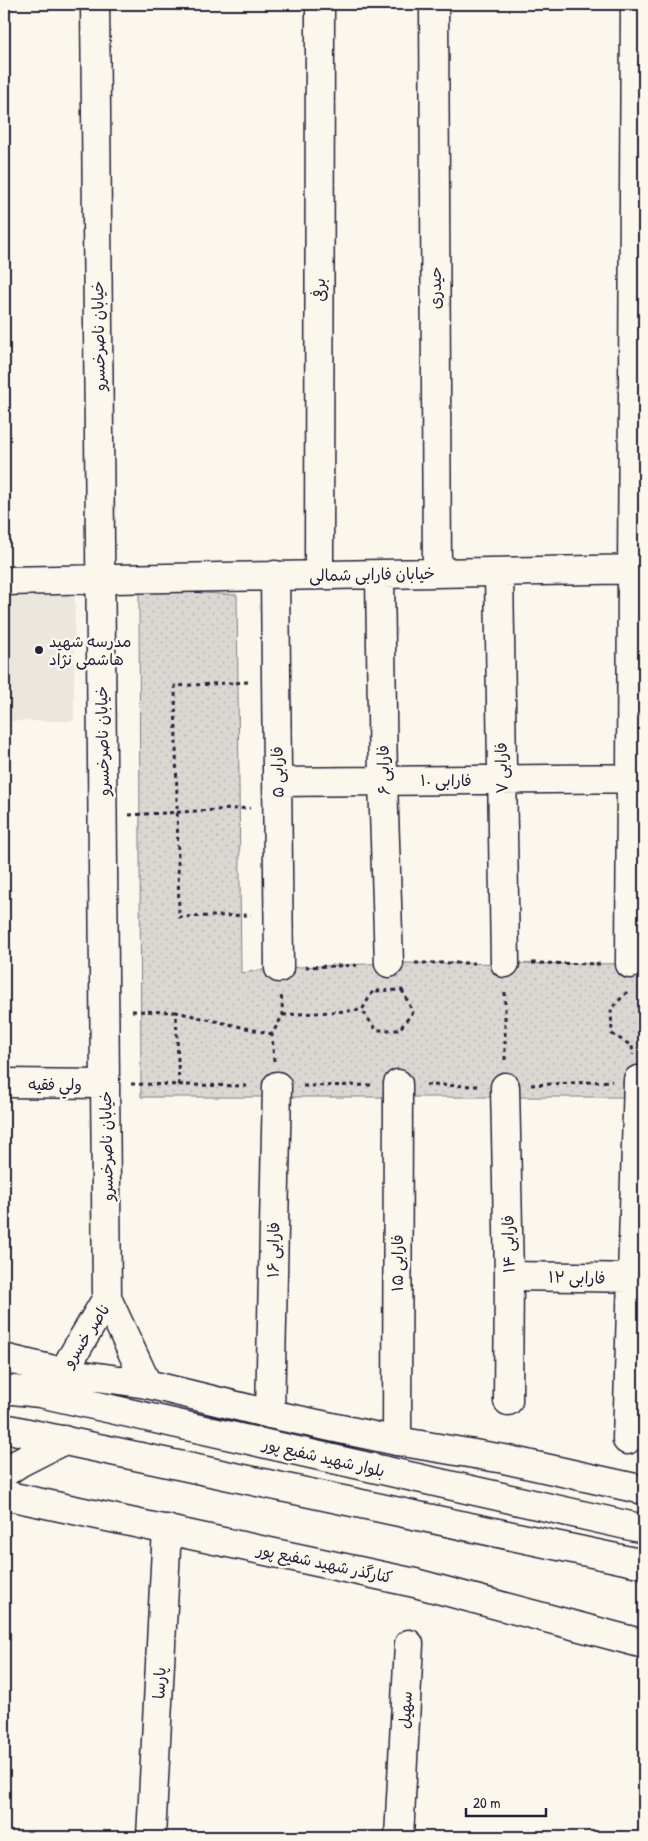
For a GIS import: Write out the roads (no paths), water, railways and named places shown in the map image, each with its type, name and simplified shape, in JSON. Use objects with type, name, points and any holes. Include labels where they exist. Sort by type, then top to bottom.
[{"type":"street","name":"خیابان ناصرخسرو","points":[[95,4],[107,1298]]},
{"type":"street","name":"برفی","points":[[319,575],[320,4]]},
{"type":"street","name":"حیدری","points":[[434,4],[437,573]]},
{"type":"street","points":[[630,964],[638,779],[635,4]]},
{"type":"street","name":"خیابان فارابی شمالی","points":[[4,581],[638,569]]},
{"type":"street","name":"فارابی ۷","points":[[499,572],[505,963]]},
{"type":"street","name":"فارابی ۵","points":[[275,576],[280,914],[279,968]]},
{"type":"street","name":"فارابی ۶","points":[[380,577],[383,780],[389,964]]},
{"type":"street","name":"فارابی ۱۰","points":[[278,794],[383,780],[638,779]]},
{"type":"street","points":[[627,1440],[638,1278],[638,1080]]},
{"type":"street","name":"ولي فقيه","points":[[4,1084],[105,1084]]},
{"type":"street","name":"فارابی ۱۵","points":[[397,1441],[398,1084]]},
{"type":"street","name":"فارابی ۱۶","points":[[270,1414],[277,1086]]},
{"type":"street","name":"فارابی ۱۴","points":[[504,1087],[509,1276],[508,1401]]},
{"type":"street","name":"فارابی ۱۲","points":[[509,1276],[638,1278]]},
{"type":"street","name":"ناصر خسرو","points":[[63,1372],[107,1298]]},
{"type":"street","name":"ناصر خسرو","points":[[107,1298],[147,1384]]},
{"type":"street","points":[[4,1358],[63,1372],[147,1384],[270,1414],[397,1441],[504,1458],[644,1490]]},
{"type":"street","name":"بلوار شهید شفیع پور","points":[[4,1389],[40,1393],[644,1529]]},
{"type":"street","points":[[4,1428],[644,1564]]},
{"type":"street","points":[[4,1473],[19,1463],[64,1440]]},
{"type":"street","name":"کنارگذر شهید شفیع پور","points":[[4,1495],[415,1582],[644,1644]]},
{"type":"street","name":"پارسا","points":[[151,1837],[167,1529]]},
{"type":"street","name":"سهیل","points":[[399,1837],[409,1644]]},
{"type":"place","name":"مدرسه شهید ه‍اشمی نژاد","points":[[39,650]]}]
